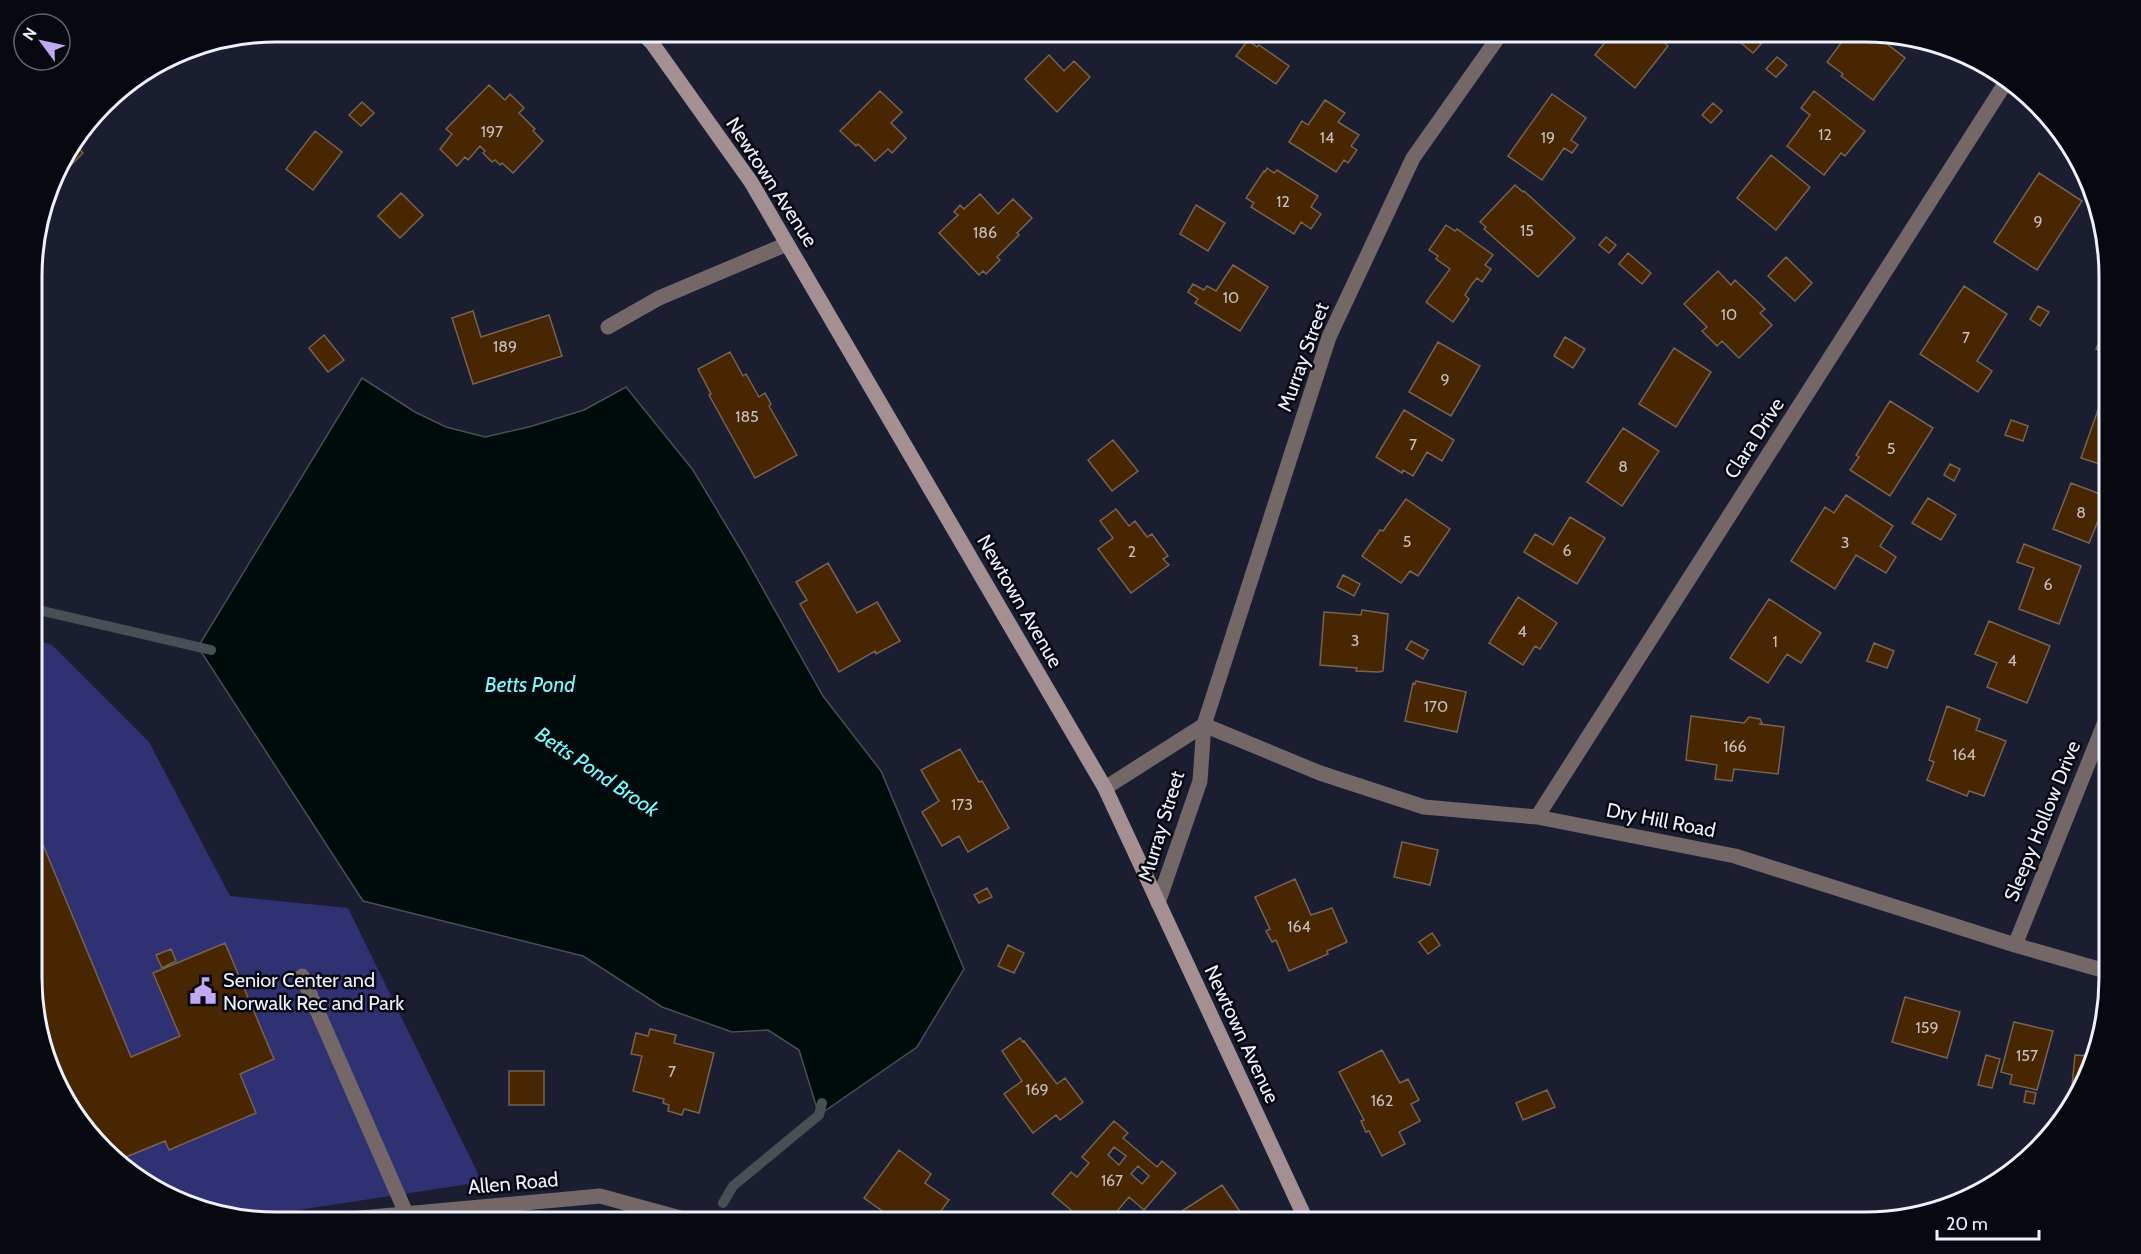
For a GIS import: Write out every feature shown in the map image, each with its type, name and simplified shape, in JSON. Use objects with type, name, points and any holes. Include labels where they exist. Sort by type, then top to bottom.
[{"type":"main road","name":"Newtown Avenue","points":[[651,42],[751,182],[1105,788],[1302,1212]]},
{"type":"street","name":"Murray Street","points":[[1158,903],[1200,781],[1204,725],[1329,337],[1413,158],[1495,42]]},
{"type":"street","name":"Clara Drive","points":[[1537,817],[2003,87]]},
{"type":"street","points":[[609,327],[659,298],[788,244]]},
{"type":"street","name":"Murray Street","points":[[1105,788],[1204,725]]},
{"type":"street","name":"Dry Hill Road","points":[[1204,725],[1320,773],[1424,807],[1537,817],[1735,856],[2015,945],[2099,969]]},
{"type":"street","name":"Sleepy Hollow Drive","points":[[2015,945],[2099,737]]},
{"type":"street","points":[[302,976],[406,1212]]},
{"type":"street","name":"Allen Road","points":[[417,1212],[600,1196],[658,1212]]},
{"type":"shaded area","points":[[42,642],[52,645],[149,742],[230,896],[348,908],[482,1182],[284,1212],[230,1208],[186,1194],[146,1173],[122,1154],[90,1120],[73,1095],[60,1068],[50,1039],[44,1009],[42,978]]},
{"type":"water","name":"Betts Pond","points":[[362,378],[415,412],[446,427],[485,437],[529,427],[584,410],[626,387],[693,470],[744,555],[823,696],[881,771],[964,969],[917,1047],[819,1115],[799,1050],[768,1030],[732,1032],[662,1007],[583,956],[363,901],[198,647]]},
{"type":"building","points":[[1246,42],[1251,42],[1257,47],[1259,45],[1289,66],[1276,84],[1236,56]]},
{"type":"building","points":[[1605,42],[1664,42],[1668,46],[1635,88],[1595,55]]},
{"type":"building","points":[[1758,42],[1761,44],[1753,53],[1741,43]]},
{"type":"building","points":[[1842,42],[1886,43],[1905,58],[1873,100],[1841,76],[1843,74],[1827,62]]},
{"type":"building","points":[[1049,55],[1064,71],[1074,61],[1090,77],[1057,112],[1025,79]]},
{"type":"building","points":[[1777,57],[1787,65],[1776,77],[1766,69]]},
{"type":"building","points":[[489,85],[505,100],[510,94],[524,108],[519,113],[543,141],[513,173],[502,163],[500,165],[495,160],[492,162],[480,146],[468,160],[465,157],[457,166],[440,149],[452,134],[446,129]]},
{"type":"building","points":[[880,91],[902,112],[891,123],[906,138],[892,153],[888,149],[875,161],[858,144],[856,146],[840,131]]},
{"type":"building","points":[[1814,91],[1865,131],[1845,156],[1841,153],[1824,175],[1787,146],[1810,115],[1801,108]]},
{"type":"building","points":[[1552,94],[1586,118],[1571,140],[1578,145],[1572,153],[1564,148],[1542,180],[1508,156]]},
{"type":"building","points":[[1325,100],[1345,113],[1338,122],[1359,135],[1351,146],[1357,150],[1348,163],[1344,160],[1336,172],[1289,142],[1302,121],[1308,125]]},
{"type":"building","points":[[362,102],[374,113],[361,126],[349,115]]},
{"type":"building","points":[[1713,103],[1722,111],[1711,123],[1702,115]]},
{"type":"building","points":[[315,131],[342,152],[313,190],[286,169]]},
{"type":"building","points":[[79,149],[83,153],[69,167]]},
{"type":"building","points":[[1771,155],[1810,187],[1776,230],[1737,198]]},
{"type":"building","points":[[1267,168],[1274,173],[1277,170],[1318,196],[1311,207],[1321,214],[1311,229],[1301,222],[1294,234],[1251,207],[1254,203],[1246,198]]},
{"type":"building","points":[[2039,173],[2082,201],[2037,270],[1994,242]]},
{"type":"building","points":[[1515,185],[1575,238],[1538,277],[1484,229],[1486,227],[1480,222]]},
{"type":"building","points":[[401,193],[423,215],[400,238],[378,216]]},
{"type":"building","points":[[980,194],[998,214],[1013,199],[1032,218],[997,257],[1000,260],[986,274],[983,271],[979,275],[939,233],[958,215],[954,212],[960,205],[964,209]]},
{"type":"building","points":[[1196,205],[1225,223],[1208,251],[1180,234]]},
{"type":"building","points":[[1446,225],[1455,231],[1457,229],[1493,255],[1485,265],[1491,269],[1482,282],[1477,278],[1472,284],[1465,295],[1469,299],[1453,322],[1426,302],[1450,269],[1436,259],[1438,256],[1429,250]]},
{"type":"building","points":[[1606,237],[1616,245],[1609,253],[1599,245]]},
{"type":"building","points":[[1628,253],[1651,273],[1642,284],[1619,264]]},
{"type":"building","points":[[1786,257],[1812,283],[1795,301],[1768,276]]},
{"type":"building","points":[[1233,265],[1268,287],[1240,331],[1195,303],[1198,299],[1188,292],[1193,284],[1204,290],[1207,286],[1216,291]]},
{"type":"building","points":[[1718,271],[1731,285],[1735,280],[1765,309],[1760,313],[1772,325],[1739,358],[1722,341],[1717,346],[1702,331],[1707,327],[1684,304]]},
{"type":"building","points":[[1964,286],[2007,314],[1977,361],[1992,371],[1978,392],[1920,354]]},
{"type":"building","points":[[2038,306],[2049,312],[2040,326],[2030,319]]},
{"type":"building","points":[[473,311],[481,337],[549,315],[562,356],[473,384],[452,318]]},
{"type":"building","points":[[324,335],[344,360],[328,372],[309,348]]},
{"type":"building","points":[[1565,337],[1585,349],[1573,368],[1554,356]]},
{"type":"building","points":[[1438,342],[1480,366],[1451,416],[1409,392]]},
{"type":"building","points":[[1674,348],[1711,372],[1676,427],[1639,404]]},
{"type":"building","points":[[730,352],[743,376],[746,374],[759,397],[765,393],[771,404],[769,406],[797,455],[755,478],[709,395],[711,394],[698,369]]},
{"type":"building","points":[[1890,401],[1933,428],[1890,496],[1850,470],[1859,457],[1856,455]]},
{"type":"building","points":[[1404,410],[1454,440],[1442,461],[1427,452],[1413,476],[1403,470],[1402,473],[1376,457]]},
{"type":"building","points":[[2098,410],[2099,410],[2099,464],[2081,458]]},
{"type":"building","points":[[2011,420],[2028,426],[2023,441],[2005,435]]},
{"type":"building","points":[[1623,428],[1659,451],[1622,506],[1587,482]]},
{"type":"building","points":[[1113,440],[1138,471],[1112,491],[1088,460]]},
{"type":"building","points":[[1950,464],[1960,469],[1954,481],[1944,475]]},
{"type":"building","points":[[2071,483],[2099,494],[2099,519],[2089,543],[2053,529]]},
{"type":"building","points":[[1846,495],[1893,526],[1880,546],[1896,557],[1886,573],[1856,555],[1835,589],[1791,561],[1825,507],[1834,513]]},
{"type":"building","points":[[1928,498],[1956,515],[1941,540],[1912,523]]},
{"type":"building","points":[[1406,499],[1450,529],[1418,576],[1410,571],[1401,583],[1362,556]]},
{"type":"building","points":[[1116,509],[1129,526],[1135,521],[1147,537],[1152,534],[1168,556],[1163,559],[1169,565],[1131,593],[1098,549],[1113,538],[1100,521]]},
{"type":"building","points":[[1570,517],[1605,538],[1577,584],[1524,552],[1535,534],[1553,545]]},
{"type":"building","points":[[2024,544],[2081,566],[2059,624],[2019,609],[2034,568],[2017,562]]},
{"type":"building","points":[[828,563],[857,613],[877,602],[900,641],[876,654],[875,651],[839,672],[800,604],[807,600],[796,582]]},
{"type":"building","points":[[1343,575],[1360,584],[1354,596],[1337,587]]},
{"type":"building","points":[[1518,597],[1557,623],[1540,649],[1535,646],[1523,665],[1489,643]]},
{"type":"building","points":[[1769,599],[1821,633],[1801,663],[1787,654],[1768,683],[1730,658]]},
{"type":"building","points":[[1362,610],[1388,614],[1383,671],[1356,671],[1357,668],[1320,665],[1324,612],[1361,615]]},
{"type":"building","points":[[1989,621],[2050,646],[2027,703],[1987,687],[1997,663],[1975,654]]},
{"type":"building","points":[[1411,641],[1428,650],[1423,659],[1406,649]]},
{"type":"building","points":[[1874,643],[1894,651],[1887,668],[1867,661]]},
{"type":"building","points":[[1416,681],[1466,692],[1457,732],[1405,721],[1413,683],[1415,684]]},
{"type":"building","points":[[1947,706],[1980,719],[1976,730],[2006,741],[1984,796],[1969,791],[1967,796],[1927,780],[1934,762],[1929,760]]},
{"type":"building","points":[[1691,716],[1744,723],[1749,717],[1760,719],[1762,723],[1760,724],[1784,727],[1778,774],[1734,769],[1732,781],[1715,779],[1717,765],[1686,760]]},
{"type":"building","points":[[960,749],[979,782],[982,781],[1009,828],[968,852],[959,836],[942,846],[922,812],[939,801],[921,770]]},
{"type":"building","name":"Senior Center and Norwalk Rec and Park","points":[[42,842],[131,1057],[180,1036],[153,973],[225,943],[274,1059],[240,1074],[256,1113],[169,1150],[165,1141],[126,1157],[100,1132],[81,1108],[60,1068],[50,1039],[44,1009]]},
{"type":"building","points":[[1402,842],[1438,850],[1430,885],[1394,877]]},
{"type":"building","points":[[1295,879],[1311,915],[1332,908],[1347,942],[1327,951],[1328,954],[1289,971],[1276,940],[1272,942],[1266,931],[1270,929],[1255,897]]},
{"type":"building","points":[[987,888],[992,897],[979,903],[974,895]]},
{"type":"building","points":[[1432,933],[1440,945],[1428,954],[1419,942]]},
{"type":"building","points":[[1008,945],[1024,953],[1014,973],[998,966]]},
{"type":"building","points":[[171,949],[176,961],[162,968],[156,955]]},
{"type":"building","points":[[1905,997],[1960,1012],[1947,1058],[1892,1042]]},
{"type":"building","points":[[2014,1022],[2053,1031],[2037,1090],[2010,1084],[2012,1075],[2001,1072]]},
{"type":"building","points":[[650,1029],[676,1035],[674,1043],[714,1053],[699,1113],[684,1109],[682,1115],[668,1111],[669,1105],[663,1103],[664,1099],[633,1091],[642,1056],[631,1054],[636,1033],[648,1036]]},
{"type":"building","points":[[1020,1038],[1057,1084],[1065,1078],[1083,1102],[1060,1120],[1056,1115],[1033,1133],[1004,1094],[1022,1081],[1002,1051]]},
{"type":"building","points":[[1382,1050],[1400,1083],[1408,1079],[1419,1100],[1411,1104],[1420,1121],[1399,1132],[1405,1144],[1382,1156],[1369,1131],[1366,1132],[1361,1121],[1364,1120],[1339,1072]]},
{"type":"building","points":[[1986,1055],[2000,1059],[1992,1088],[1978,1085]]},
{"type":"building","points":[[2075,1055],[2086,1056],[2081,1068],[2072,1087]]},
{"type":"building","points":[[509,1071],[544,1071],[544,1105],[509,1105]]},
{"type":"building","points":[[1547,1090],[1555,1107],[1523,1120],[1516,1103]]},
{"type":"building","points":[[2026,1091],[2036,1093],[2034,1104],[2024,1102]]},
{"type":"building","points":[[1114,1121],[1128,1133],[1123,1138],[1157,1167],[1162,1161],[1176,1173],[1144,1210],[1129,1197],[1116,1212],[1073,1212],[1052,1194],[1071,1172],[1077,1177],[1089,1163],[1082,1157]],"holes":[[[1114,1147],[1126,1156],[1119,1165],[1108,1155]],[[1138,1166],[1149,1176],[1142,1184],[1131,1174]]]},
{"type":"building","points":[[899,1150],[931,1174],[925,1183],[949,1200],[940,1212],[884,1212],[864,1198]]},
{"type":"building","points":[[1222,1185],[1240,1212],[1181,1212]]},
{"type":"waterway","name":"Betts Pond Brook","points":[[42,611],[211,650]]},
{"type":"waterway","name":"Betts Pond Brook","points":[[723,1203],[733,1186],[819,1115],[822,1103]]},
{"type":"place","name":"Senior Center and Norwalk Rec and Park","points":[[203,991]]}]
